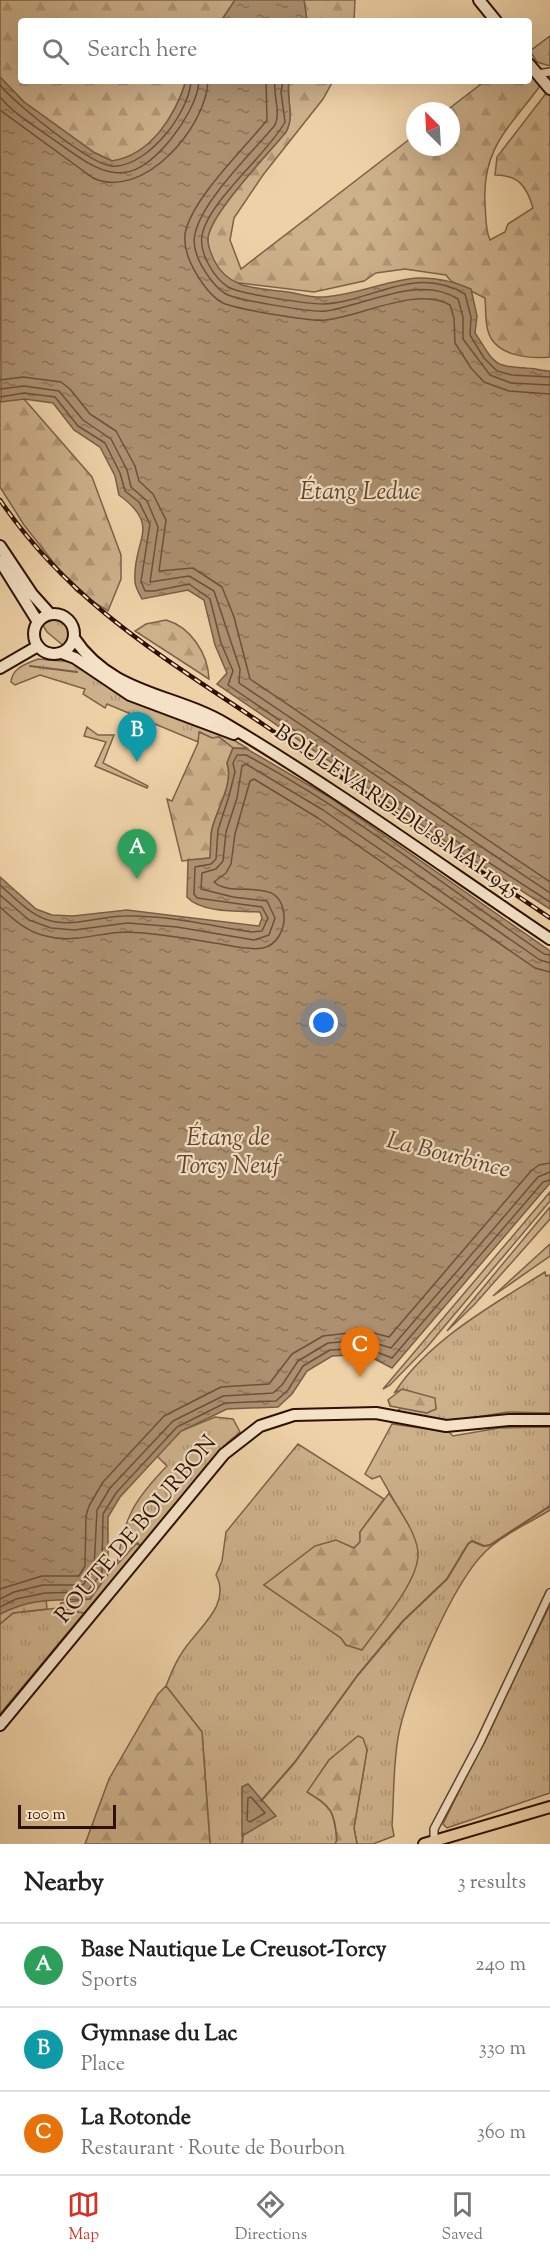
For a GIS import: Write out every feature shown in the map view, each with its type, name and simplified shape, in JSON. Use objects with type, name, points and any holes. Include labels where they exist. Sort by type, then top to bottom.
[{"type":"main road","points":[[480,0],[494,18]]},
{"type":"main road","points":[[532,68],[550,89]]},
{"type":"main road","points":[[0,546],[32,594],[50,614]]},
{"type":"main road","points":[[0,561],[38,622]]},
{"type":"main road","points":[[50,614],[63,615],[69,619],[75,631],[74,638],[62,652],[49,653],[38,646],[34,634],[38,622],[50,614]]},
{"type":"main road","name":"BOULEVARD DU 8 MAI 1945","points":[[74,638],[86,655],[119,679],[148,694],[224,723],[550,939]]},
{"type":"main road","points":[[0,668],[38,646]]},
{"type":"main road","name":"BOULEVARD DU 8 MAI 1945","points":[[62,652],[75,658],[130,695],[249,739]]},
{"type":"main road","name":"ROUTE DE BOURBON","points":[[0,1725],[224,1454],[260,1426],[294,1415],[360,1412],[446,1426],[509,1419],[550,1420]]},
{"type":"main road","points":[[429,1843],[550,1807]]},
{"type":"street","points":[[537,74],[550,72]]},
{"type":"street","points":[[429,1843],[434,1829],[480,1742],[550,1593]]},
{"type":"green space","points":[[0,0],[235,0],[223,18],[18,18],[18,84],[185,84],[175,107],[160,132],[138,151],[126,157],[112,161],[95,153],[24,102],[0,77]]},
{"type":"green space","points":[[304,0],[355,0],[354,18],[307,18]]},
{"type":"green space","points":[[550,36],[550,66],[537,62],[532,50]]},
{"type":"green space","points":[[532,77],[540,86],[500,140],[488,167],[485,184],[486,222],[490,240],[505,232],[508,224],[533,208],[521,184],[510,177],[495,175],[497,157],[547,92],[550,96],[550,357],[523,356],[505,351],[498,346],[488,331],[485,298],[451,281],[446,275],[405,269],[376,273],[364,281],[314,292],[232,282],[223,273],[215,263],[208,245],[211,229],[228,201],[286,132],[290,120],[289,84],[331,84],[323,99],[263,175],[234,218],[230,240],[241,269],[406,142],[406,156],[460,156],[460,102],[458,102],[481,84],[532,84]]},
{"type":"green space","points":[[24,399],[92,477],[121,555],[121,579],[108,611],[76,591],[24,525],[0,487],[0,401]]},
{"type":"green space","points":[[55,619],[64,623],[69,630],[70,634],[65,647],[47,632],[42,624]]},
{"type":"green space","points":[[166,620],[190,635],[202,651],[209,679],[135,631],[146,624]]},
{"type":"green space","points":[[38,659],[73,662],[122,696],[230,738],[247,748],[233,748],[219,737],[212,738],[200,732],[198,742],[107,704],[105,708],[83,694],[85,689],[40,675],[15,685],[11,682],[17,670]]},
{"type":"green space","points":[[87,727],[98,735],[114,735],[103,763],[148,786],[147,788],[95,766],[106,742],[84,736]]},
{"type":"green space","points":[[199,732],[212,738],[219,737],[233,748],[227,763],[229,771],[227,788],[212,829],[210,858],[182,861],[167,799],[172,801],[198,743]]},
{"type":"green space","points":[[550,1192],[550,1201],[427,1347],[390,1385],[383,1389]]},
{"type":"green space","points":[[550,1207],[550,1219],[474,1305],[447,1331]]},
{"type":"green space","points":[[550,1244],[550,1256],[493,1296]]},
{"type":"green space","points":[[545,1272],[546,1276],[550,1275],[550,1413],[508,1412],[446,1422],[396,1412],[401,1408],[427,1413],[436,1408],[412,1392],[401,1390],[395,1392],[426,1356],[464,1324]]},
{"type":"green space","points":[[402,1389],[435,1398],[436,1409],[427,1413],[390,1406],[388,1400]]},
{"type":"green space","points":[[215,1417],[233,1419],[240,1432],[227,1443],[141,1547],[138,1543],[117,1565],[123,1534],[132,1510],[146,1489],[167,1466],[157,1456],[181,1431]]},
{"type":"green space","points":[[392,1424],[449,1432],[453,1436],[499,1428],[550,1427],[550,1510],[499,1540],[472,1567],[445,1613],[420,1668],[402,1719],[398,1738],[394,1771],[392,1825],[394,1836],[373,1844],[357,1844],[354,1828],[367,1750],[358,1736],[329,1760],[308,1792],[322,1802],[333,1816],[337,1840],[335,1844],[210,1844],[202,1732],[166,1686],[180,1656],[216,1608],[220,1587],[216,1575],[222,1561],[226,1532],[298,1444],[384,1499],[360,1532],[360,1542],[354,1548],[279,1575],[264,1585],[341,1638],[346,1645],[409,1527],[380,1476],[372,1479],[365,1474]],"holes":[[[248,1784],[275,1816],[243,1835],[242,1787]]]},
{"type":"green space","points":[[389,1493],[417,1544],[417,1564],[405,1590],[362,1650],[346,1645],[341,1638],[264,1585],[315,1546],[336,1540],[354,1548],[360,1542],[360,1532]]},
{"type":"green space","points":[[137,1543],[141,1547],[84,1613],[58,1608],[61,1603],[90,1599],[108,1574]]},
{"type":"green space","points":[[46,1599],[47,1609],[13,1613],[0,1624],[0,1614],[18,1605]]},
{"type":"green space","points":[[550,1605],[550,1793],[447,1828],[443,1824]]},
{"type":"green space","points":[[58,1608],[84,1613],[0,1714],[0,1624],[13,1613]]},
{"type":"green space","points":[[166,1686],[202,1732],[210,1844],[85,1844],[109,1779],[158,1694]]},
{"type":"green space","points":[[358,1736],[363,1738],[367,1750],[354,1828],[357,1844],[335,1844],[336,1830],[330,1810],[307,1792],[329,1760]]},
{"type":"water","points":[[235,0],[304,0],[307,18],[223,18]]},
{"type":"water","name":"Étang Leduc","points":[[0,77],[24,102],[95,153],[112,161],[138,151],[160,132],[175,107],[185,84],[289,84],[290,120],[286,132],[229,199],[211,227],[208,238],[209,247],[220,270],[227,277],[245,286],[316,297],[345,294],[413,278],[449,281],[471,289],[477,316],[475,333],[494,361],[506,366],[550,371],[550,909],[467,856],[217,684],[227,673],[215,645],[204,600],[188,590],[142,599],[138,592],[135,583],[135,567],[143,525],[140,516],[132,506],[119,495],[115,476],[100,447],[74,430],[53,403],[24,399],[1,402]]},
{"type":"water","name":"Étang de Torcy Neuf","points":[[233,748],[247,749],[329,797],[550,951],[550,1183],[392,1368],[365,1354],[332,1356],[307,1371],[292,1394],[278,1407],[227,1409],[181,1431],[120,1497],[108,1517],[108,1574],[90,1599],[34,1602],[0,1614],[0,877],[36,909],[52,915],[73,916],[127,910],[259,926],[262,918],[260,912],[211,909],[187,897],[188,860],[210,858],[212,829],[227,788],[229,771],[227,763]]},
{"type":"water","points":[[248,1784],[276,1816],[242,1836],[242,1787]]},
{"type":"waterway","points":[[30,666],[77,672]]},
{"type":"waterway","points":[[261,1801],[295,1762],[357,1676],[403,1621],[447,1579],[468,1544],[472,1541],[484,1546],[490,1545],[550,1506]]},
{"type":"waterway","points":[[242,1844],[243,1835]]},
{"type":"railway","points":[[0,500],[27,536],[57,569],[120,626],[190,676],[550,918]]},
{"type":"place","name":"Gymnase du Lac","points":[[137,762]]},
{"type":"place","name":"Base Nautique Le Creusot-Torcy","points":[[137,879]]},
{"type":"place","name":"La Rotonde","points":[[360,1377]]},
{"type":"water label","name":"La Bourbince","points":[[448,1156]]}]
